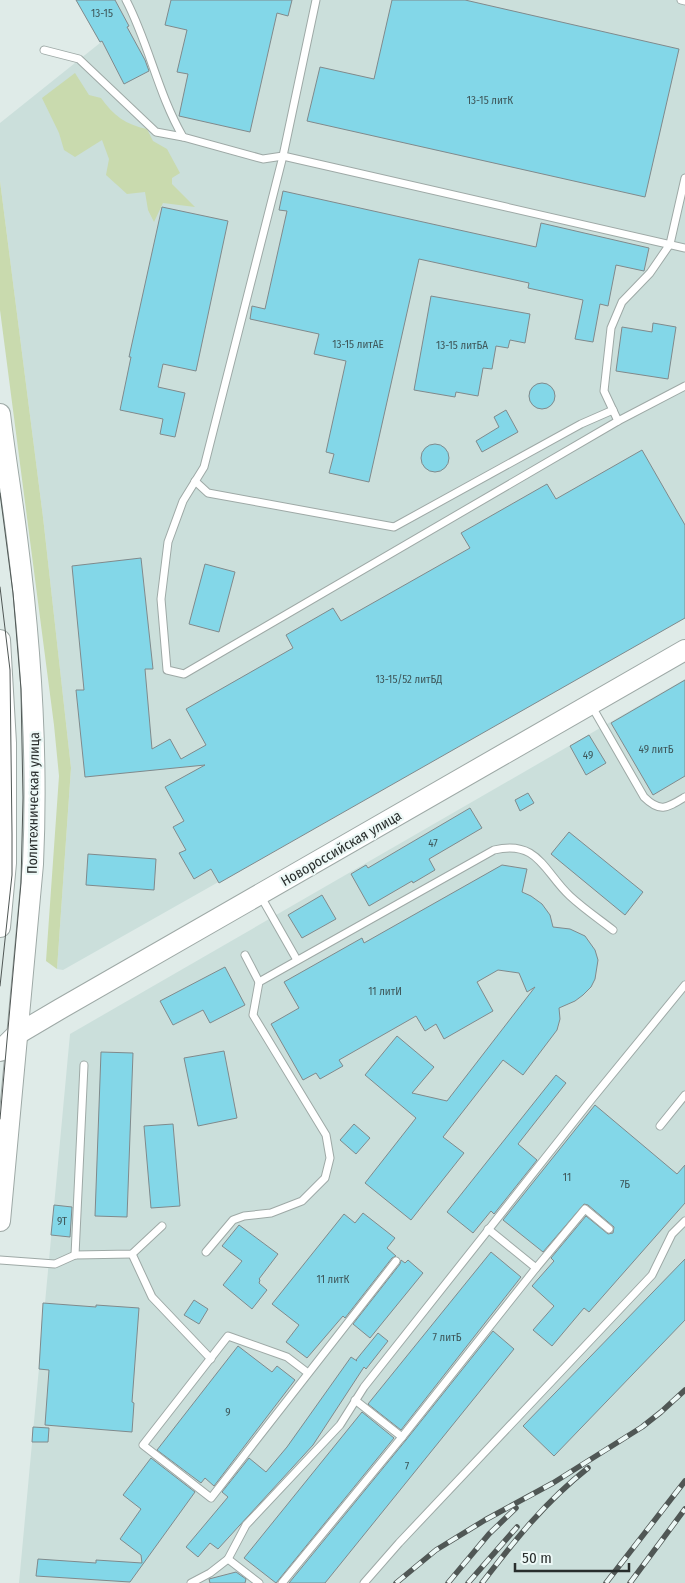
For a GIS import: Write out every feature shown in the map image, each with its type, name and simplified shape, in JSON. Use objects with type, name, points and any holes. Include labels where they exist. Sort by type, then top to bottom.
[{"type":"main road","name":"Политехническая улица","points":[[0,414],[17,539],[34,714],[35,819],[34,855],[8,1047],[0,1221]]},
{"type":"main road","name":"Политехническая улица","points":[[0,640],[6,743],[3,821],[6,863],[0,927]]},
{"type":"main road","name":"Новороссийская улица","points":[[593,708],[685,650]]},
{"type":"main road","name":"Новороссийская улица","points":[[8,1047],[262,898],[593,708],[685,660]]},
{"type":"lane","points":[[126,0],[137,20],[170,114],[183,137]]},
{"type":"lane","points":[[316,0],[283,156],[204,466],[183,501],[168,542],[161,599],[167,670],[184,674],[618,421],[685,386]]},
{"type":"lane","points":[[681,0],[685,1]]},
{"type":"lane","points":[[44,50],[79,59],[156,132],[183,137],[263,159],[283,156],[685,248]]},
{"type":"lane","points":[[618,421],[604,391],[611,328],[622,302],[650,273],[670,244],[685,178]]},
{"type":"lane","points":[[195,482],[208,494],[394,527],[581,424],[613,410]]},
{"type":"lane","points":[[593,708],[644,797],[652,805],[660,808],[669,806],[685,797]]},
{"type":"lane","points":[[259,982],[494,850],[508,846],[522,849],[535,856],[547,867],[570,896],[613,930]]},
{"type":"lane","points":[[262,898],[297,960]]},
{"type":"lane","points":[[206,1252],[233,1220],[244,1216],[271,1213],[302,1202],[325,1178],[330,1158],[326,1135],[253,1014],[259,982],[245,955]]},
{"type":"lane","points":[[196,1582],[228,1559],[246,1525],[340,1425],[364,1387],[591,1100],[685,985]]},
{"type":"lane","points":[[75,1255],[84,1064]]},
{"type":"lane","points":[[660,1126],[685,1095]]},
{"type":"lane","points":[[282,1583],[585,1209],[609,1229]]},
{"type":"lane","points":[[364,1583],[398,1543],[652,1275],[672,1234],[685,1221]]},
{"type":"lane","points":[[0,1260],[55,1264],[75,1255],[132,1254],[162,1226]]},
{"type":"lane","points":[[488,1229],[536,1268]]},
{"type":"lane","points":[[132,1254],[152,1297],[211,1359]]},
{"type":"lane","points":[[308,1374],[287,1356],[228,1336],[144,1445],[211,1498],[308,1374],[396,1261]]},
{"type":"lane","points":[[355,1400],[402,1436]]},
{"type":"lane","points":[[228,1559],[259,1583]]},
{"type":"shaded area","points":[[76,0],[685,0],[685,618],[63,970],[57,969],[71,768],[43,517],[0,181],[0,123],[100,43]]},
{"type":"shaded area","points":[[685,679],[685,1583],[19,1583],[70,1034]]},
{"type":"green space","points":[[75,73],[89,95],[101,98],[115,114],[126,122],[147,129],[153,141],[167,149],[180,173],[172,178],[172,184],[195,207],[163,203],[154,222],[148,210],[145,192],[127,194],[106,175],[109,159],[102,140],[75,157],[64,150],[59,133],[42,98]]},
{"type":"green space","points":[[0,181],[43,517],[71,768],[57,969],[46,961],[59,776],[0,310]]},
{"type":"building","points":[[76,0],[115,0],[149,71],[124,84],[102,41],[100,42]]},
{"type":"building","points":[[171,0],[292,0],[288,16],[277,13],[250,132],[179,116],[188,74],[177,72],[187,30],[165,25]]},
{"type":"building","points":[[392,0],[465,0],[679,49],[645,197],[307,121],[320,67],[374,79]]},
{"type":"building","points":[[283,191],[536,247],[541,223],[649,248],[644,271],[616,265],[608,306],[600,304],[593,342],[575,339],[583,300],[528,288],[529,283],[419,259],[369,482],[329,473],[334,454],[326,452],[346,361],[314,354],[319,334],[250,319],[252,306],[265,309],[287,211],[279,210]]},
{"type":"building","points":[[162,207],[228,221],[196,371],[163,364],[158,387],[185,393],[175,437],[160,434],[163,419],[120,410],[131,357],[129,357]]},
{"type":"building","points":[[431,296],[530,314],[525,343],[510,340],[508,348],[496,346],[492,369],[483,368],[478,396],[456,392],[455,397],[414,390]]},
{"type":"building","points":[[653,323],[676,327],[668,379],[616,371],[622,327],[652,332]]},
{"type":"building","points":[[542,383],[552,386],[555,396],[552,406],[542,409],[532,406],[529,396],[532,386]]},
{"type":"building","points":[[506,410],[518,432],[482,452],[476,441],[499,427],[494,417]]},
{"type":"building","points":[[435,444],[445,448],[449,458],[445,468],[435,472],[425,468],[421,458],[425,448]]},
{"type":"building","points":[[642,450],[685,525],[685,618],[219,883],[211,869],[194,879],[179,853],[186,850],[173,827],[184,821],[165,787],[205,765],[85,777],[76,690],[84,690],[72,566],[141,558],[153,669],[145,669],[152,749],[170,739],[181,759],[206,745],[186,709],[293,648],[286,635],[333,608],[341,621],[470,548],[461,533],[547,484],[556,499]]},
{"type":"building","points":[[205,564],[235,572],[219,632],[189,624]]},
{"type":"building","points":[[685,680],[685,776],[653,795],[611,723]]},
{"type":"building","points":[[589,735],[606,763],[586,775],[570,746]]},
{"type":"building","points":[[528,793],[534,803],[520,811],[515,800]]},
{"type":"building","points":[[470,808],[482,828],[429,859],[435,870],[369,906],[351,874],[366,865],[368,868]]},
{"type":"building","points":[[569,832],[643,892],[625,915],[551,854]]},
{"type":"building","points":[[88,854],[156,859],[154,890],[86,885]]},
{"type":"building","points":[[502,865],[527,869],[522,892],[542,904],[550,915],[553,927],[570,929],[585,936],[595,950],[598,960],[595,979],[591,987],[583,995],[559,1008],[560,1019],[557,1030],[523,1075],[503,1060],[443,1137],[464,1153],[411,1220],[365,1183],[416,1118],[365,1075],[397,1036],[434,1067],[412,1093],[447,1101],[535,987],[527,992],[519,973],[498,970],[477,982],[493,1011],[444,1039],[436,1024],[425,1031],[416,1016],[339,1060],[343,1066],[320,1079],[316,1073],[303,1080],[271,1024],[299,1008],[284,982],[362,938],[364,943]]},
{"type":"building","points":[[322,895],[336,919],[302,938],[288,915]]},
{"type":"building","points":[[225,967],[245,1005],[210,1023],[203,1010],[173,1025],[160,1001]]},
{"type":"building","points":[[224,1051],[237,1118],[198,1126],[184,1058]]},
{"type":"building","points":[[101,1052],[133,1053],[127,1217],[95,1216]]},
{"type":"building","points":[[556,1075],[566,1083],[518,1144],[537,1160],[494,1214],[491,1211],[473,1233],[447,1212]]},
{"type":"building","points":[[595,1105],[677,1174],[685,1165],[685,1203],[589,1312],[584,1308],[552,1346],[533,1330],[554,1306],[532,1286],[554,1261],[551,1258],[586,1216],[608,1234],[613,1233],[614,1227],[588,1205],[584,1204],[543,1252],[503,1220]]},
{"type":"building","points":[[173,1124],[180,1206],[151,1208],[144,1126]]},
{"type":"building","points":[[354,1124],[370,1138],[356,1154],[340,1140]]},
{"type":"building","points":[[54,1205],[72,1207],[70,1237],[51,1235]]},
{"type":"building","points":[[363,1213],[395,1238],[387,1248],[396,1256],[392,1258],[345,1318],[343,1316],[307,1358],[286,1342],[299,1325],[272,1304],[344,1214],[355,1223]]},
{"type":"building","points":[[239,1225],[278,1254],[259,1279],[259,1283],[267,1290],[252,1309],[223,1285],[242,1261],[222,1246]]},
{"type":"building","points":[[491,1252],[521,1277],[401,1430],[368,1404]]},
{"type":"building","points":[[685,1259],[685,1320],[554,1456],[523,1426]]},
{"type":"building","points":[[401,1260],[405,1263],[408,1260],[423,1273],[370,1338],[353,1324],[400,1264]]},
{"type":"building","points":[[194,1300],[208,1309],[199,1324],[184,1315]]},
{"type":"building","points":[[43,1303],[139,1308],[132,1402],[134,1403],[132,1432],[45,1425],[49,1370],[39,1369]]},
{"type":"building","points":[[493,1331],[514,1349],[325,1583],[289,1583],[406,1440]]},
{"type":"building","points":[[378,1333],[388,1341],[366,1369],[364,1367],[313,1445],[218,1549],[210,1543],[198,1557],[186,1547],[228,1497],[222,1492],[249,1458],[266,1472],[287,1447],[351,1357],[357,1361]]},
{"type":"building","points":[[238,1346],[272,1372],[277,1366],[295,1380],[214,1486],[205,1478],[201,1483],[157,1450]]},
{"type":"building","points":[[362,1412],[394,1438],[276,1583],[244,1558]]},
{"type":"building","points":[[33,1427],[49,1428],[48,1442],[32,1442]]},
{"type":"building","points":[[151,1458],[195,1492],[130,1582],[36,1576],[38,1559],[96,1563],[96,1560],[142,1563],[141,1555],[120,1539],[141,1509],[123,1495]]},
{"type":"building","points":[[236,1572],[246,1579],[245,1583],[210,1583],[209,1579]]},
{"type":"tram line","points":[[0,493],[13,593],[21,689],[23,798],[21,883],[0,1119]]},
{"type":"tram line","points":[[0,587],[10,670],[12,834],[12,875],[0,986]]},
{"type":"railway","points":[[396,1583],[436,1550],[485,1520],[553,1483],[642,1427],[685,1390]]},
{"type":"railway","points":[[482,1583],[544,1508],[588,1468]]},
{"type":"railway","points":[[606,1583],[685,1481]]},
{"type":"railway","points":[[448,1583],[489,1534],[516,1508]]},
{"type":"railway","points":[[630,1583],[685,1509]]},
{"type":"railway","points":[[468,1583],[517,1527]]}]
